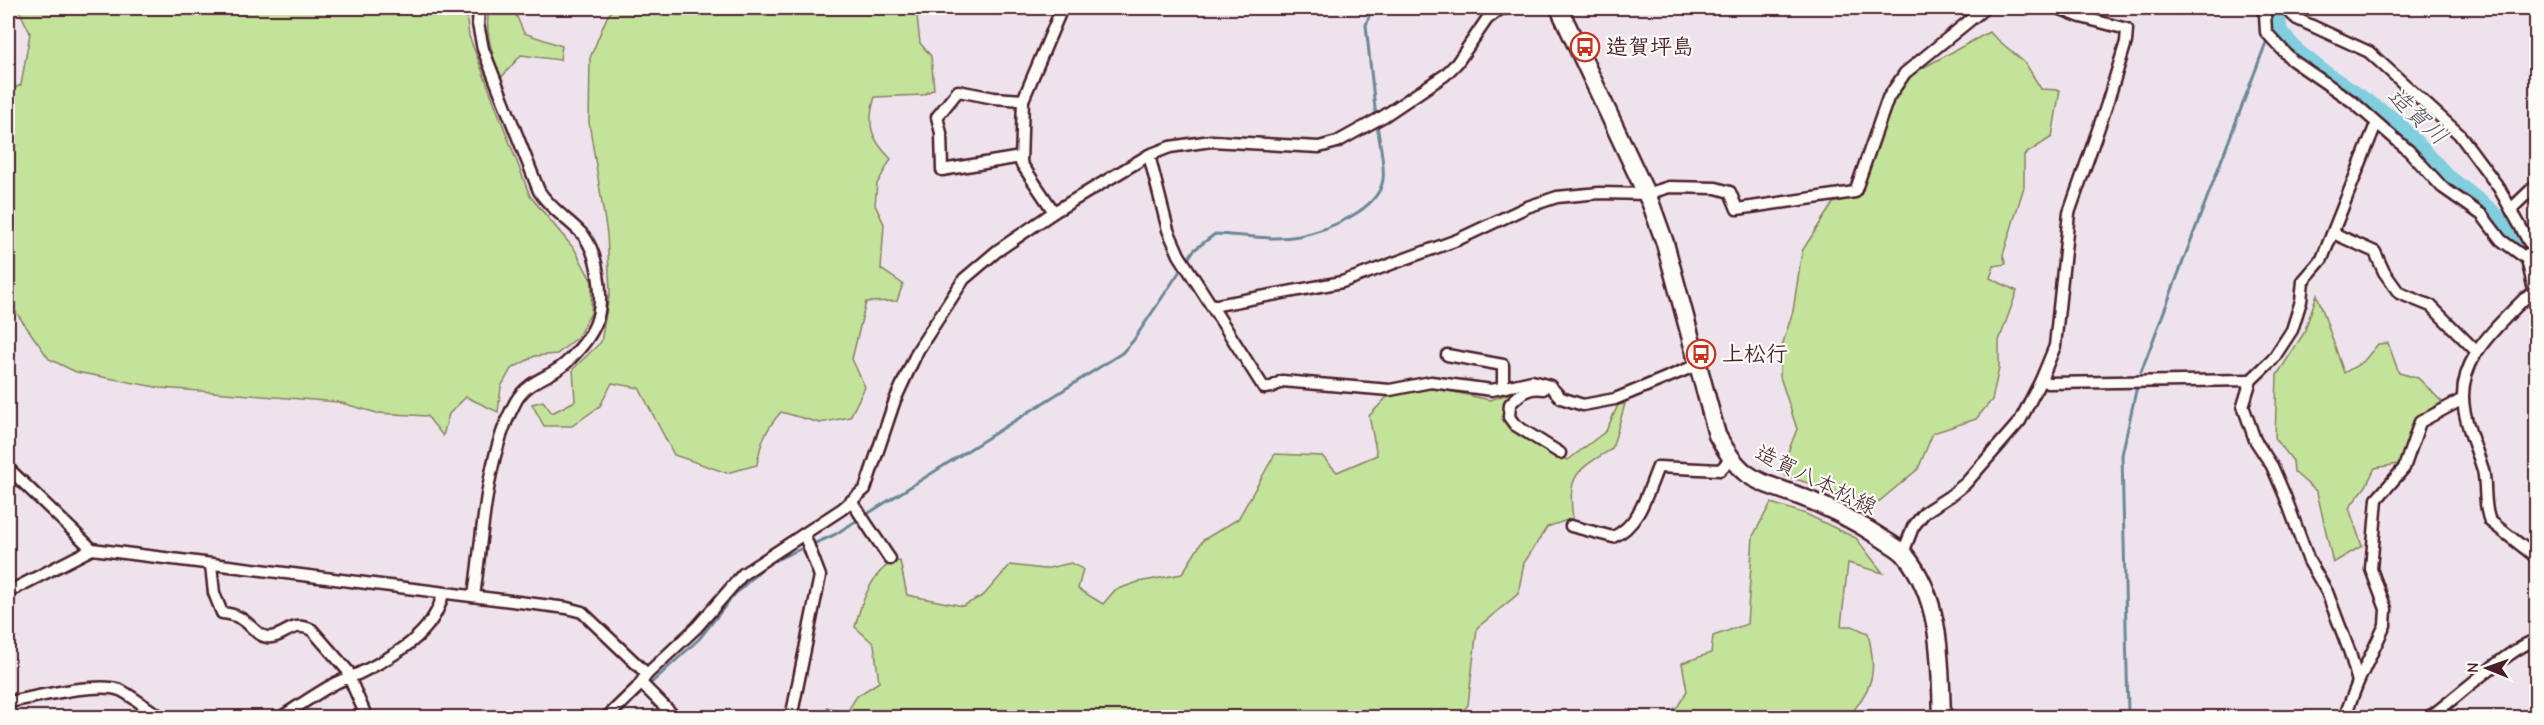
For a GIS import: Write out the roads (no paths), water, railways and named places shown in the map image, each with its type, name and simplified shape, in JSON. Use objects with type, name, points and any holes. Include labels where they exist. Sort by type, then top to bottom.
[{"type":"main road","name":"造賀八本松線","points":[[1559,8],[1647,194],[1665,243],[1718,435],[1731,460],[1748,476],[1773,488],[1848,516],[1903,553],[1914,568],[1932,611],[1940,660],[1942,717]]},
{"type":"street","points":[[474,596],[494,459],[508,418],[517,399],[533,381],[563,366],[592,333],[600,315],[601,295],[598,271],[590,244],[544,200],[539,191],[483,49],[478,24],[479,8]]},
{"type":"street","points":[[1054,212],[1021,163],[1023,100],[1062,8]]},
{"type":"street","points":[[606,717],[697,627],[743,573],[855,506],[865,489],[895,400],[918,350],[964,279],[997,251],[1054,212],[1149,155],[1170,147],[1211,141],[1319,147],[1337,142],[1384,116],[1444,75],[1457,63],[1487,20],[1500,9],[1508,8]]},
{"type":"street","points":[[1212,306],[1342,282],[1457,240],[1527,207],[1557,198],[1599,193],[1647,194],[1669,188],[1716,188],[1730,192],[1737,209],[1855,192],[1888,98],[1905,73],[1985,8]]},
{"type":"street","points":[[1903,553],[1913,527],[1926,512],[1966,483],[2020,421],[2055,346],[2069,213],[2106,107],[2126,42],[2127,29],[2081,17],[2058,8]]},
{"type":"street","points":[[2261,8],[2265,14],[2266,32],[2292,60],[2353,102],[2409,151],[2442,187],[2482,215],[2501,240],[2530,250]]},
{"type":"street","points":[[2285,8],[2298,19],[2369,52],[2460,134],[2511,209],[2530,250],[2535,296],[2524,299],[2475,350],[2468,368],[2463,399],[2484,473],[2486,513],[2490,521],[2536,557]]},
{"type":"street","points":[[1021,157],[942,170],[941,133],[937,117],[958,91],[994,98],[1023,100]]},
{"type":"street","points":[[2358,682],[2350,653],[2327,592],[2309,561],[2272,466],[2255,440],[2243,406],[2252,380],[2273,359],[2292,330],[2301,301],[2303,281],[2322,259],[2374,129],[2378,125]]},
{"type":"street","points":[[1149,155],[1168,230],[1179,255],[1264,388],[1272,387],[1282,381],[1390,390],[1431,382],[1492,390],[1532,381],[1550,386],[1561,398],[1583,405],[1598,403],[1656,384],[1697,365]]},
{"type":"street","points":[[2511,209],[2536,185]]},
{"type":"street","points":[[2333,233],[2375,252],[2384,272],[2399,293],[2430,306],[2475,350]]},
{"type":"street","points":[[1447,355],[1503,364],[1503,386]]},
{"type":"street","points":[[2041,380],[2048,383],[2252,380]]},
{"type":"street","points":[[1550,386],[1546,390],[1534,387],[1522,392],[1510,404],[1509,417],[1515,425],[1560,453]]},
{"type":"street","points":[[2344,717],[2385,625],[2386,609],[2371,569],[2377,499],[2404,468],[2420,422],[2463,399]]},
{"type":"street","points":[[1571,526],[1613,537],[1623,532],[1634,521],[1658,467],[1720,470],[1731,460]]},
{"type":"street","points":[[8,468],[92,549]]},
{"type":"street","points":[[855,506],[890,560]]},
{"type":"street","points":[[791,717],[820,576],[813,554],[810,532]]},
{"type":"street","points":[[8,592],[92,549],[567,608],[582,612],[644,678],[676,717]]},
{"type":"street","points":[[212,564],[214,593],[222,613],[244,619],[260,634],[267,637],[295,627],[304,626],[312,630],[348,670],[349,677],[368,717]]},
{"type":"street","points":[[280,717],[334,684],[413,642],[428,627],[441,602],[443,593]]},
{"type":"street","points":[[2426,717],[2435,713],[2511,654],[2536,640]]},
{"type":"street","points":[[8,702],[98,687],[119,690],[146,709],[164,717]]},
{"type":"waterway","points":[[1376,118],[1366,25],[1371,11],[1379,8]]},
{"type":"waterway","name":"造賀川","points":[[2271,8],[2275,13],[2278,33],[2296,53],[2395,123],[2445,177],[2488,211],[2533,256],[2536,262]]},
{"type":"waterway","name":"造賀川","points":[[2271,31],[2276,20]]},
{"type":"waterway","points":[[2141,372],[2267,40]]},
{"type":"waterway","points":[[811,545],[834,535],[1122,353],[1133,341],[1194,250],[1215,234],[1268,238],[1299,236],[1336,224],[1362,210],[1372,201],[1383,179],[1383,159],[1377,124]]},
{"type":"waterway","points":[[2128,713],[2122,455],[2137,386]]},
{"type":"waterway","points":[[648,686],[699,639],[733,596],[767,564],[805,547]]},
{"type":"waterway","points":[[617,718],[643,690]]},
{"type":"place","name":"造賀坪島","points":[[1585,47]]},
{"type":"place","name":"上松行","points":[[1701,354]]}]
